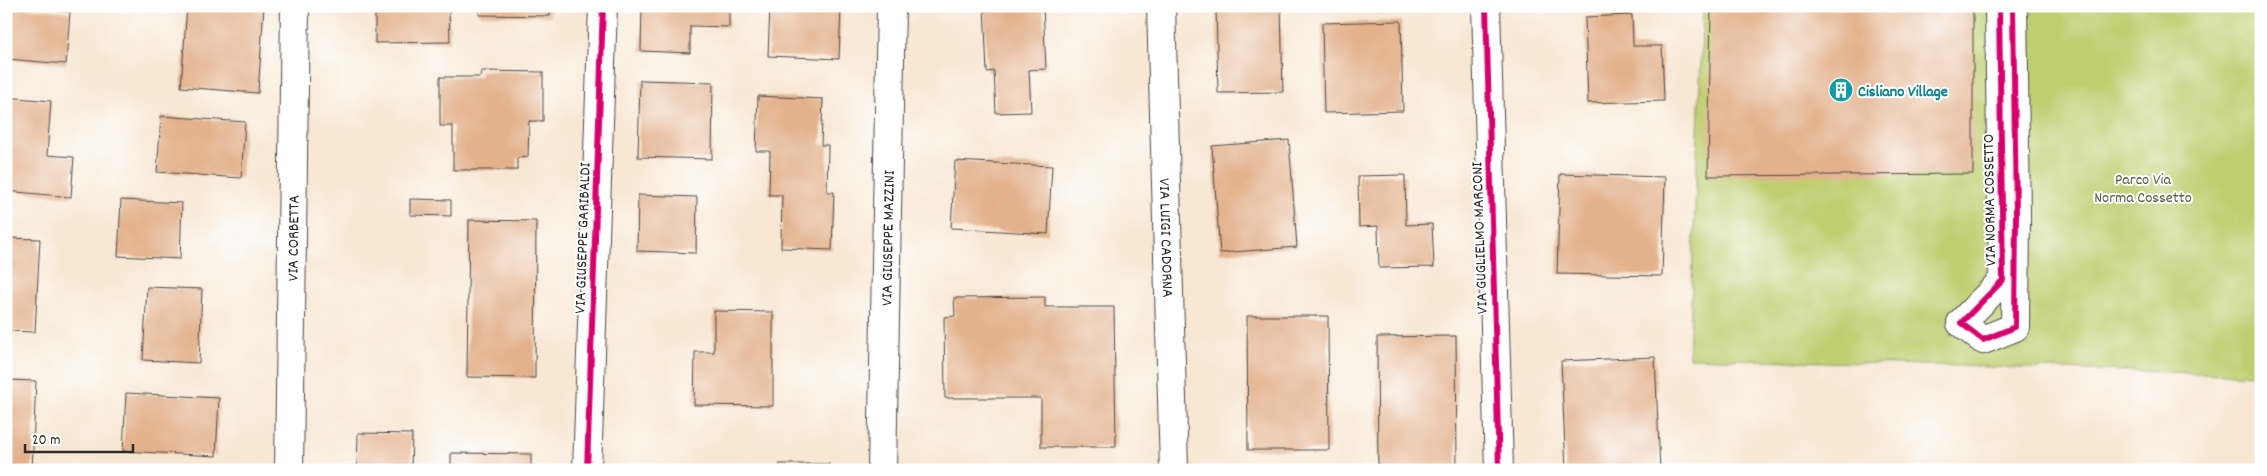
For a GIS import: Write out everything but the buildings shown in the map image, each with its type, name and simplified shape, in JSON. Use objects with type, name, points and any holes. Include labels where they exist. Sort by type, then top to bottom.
[{"type":"street","name":"VIA CORBETTA","points":[[290,470],[295,6]]},
{"type":"street","name":"VIA GIUSEPPE GARIBALDI","points":[[587,470],[603,6]]},
{"type":"street","name":"VIA GIUSEPPE MAZZINI","points":[[882,470],[891,6]]},
{"type":"street","name":"VIA LUIGI CADORNA","points":[[1161,6],[1174,470]]},
{"type":"street","name":"VIA GUGLIELMO MARCONI","points":[[1486,6],[1499,470]]},
{"type":"street","name":"VIA NORMA COSSETTO","points":[[1999,6],[2003,280],[1961,322],[1983,340],[2014,327],[2016,215],[2013,6]]},
{"type":"green space","name":"Parco Via Norma Cossetto","points":[[1703,6],[2261,6],[2261,375],[1689,358]]},
{"type":"cycle path","points":[[587,470],[603,6]]},
{"type":"cycle path","points":[[1486,6],[1499,470]]},
{"type":"cycle path","points":[[1999,6],[2003,280],[1961,323],[1983,340],[2015,327],[2016,215],[2013,6]]},
{"type":"place","name":"Cisliano Village","points":[[1841,90]]}]
